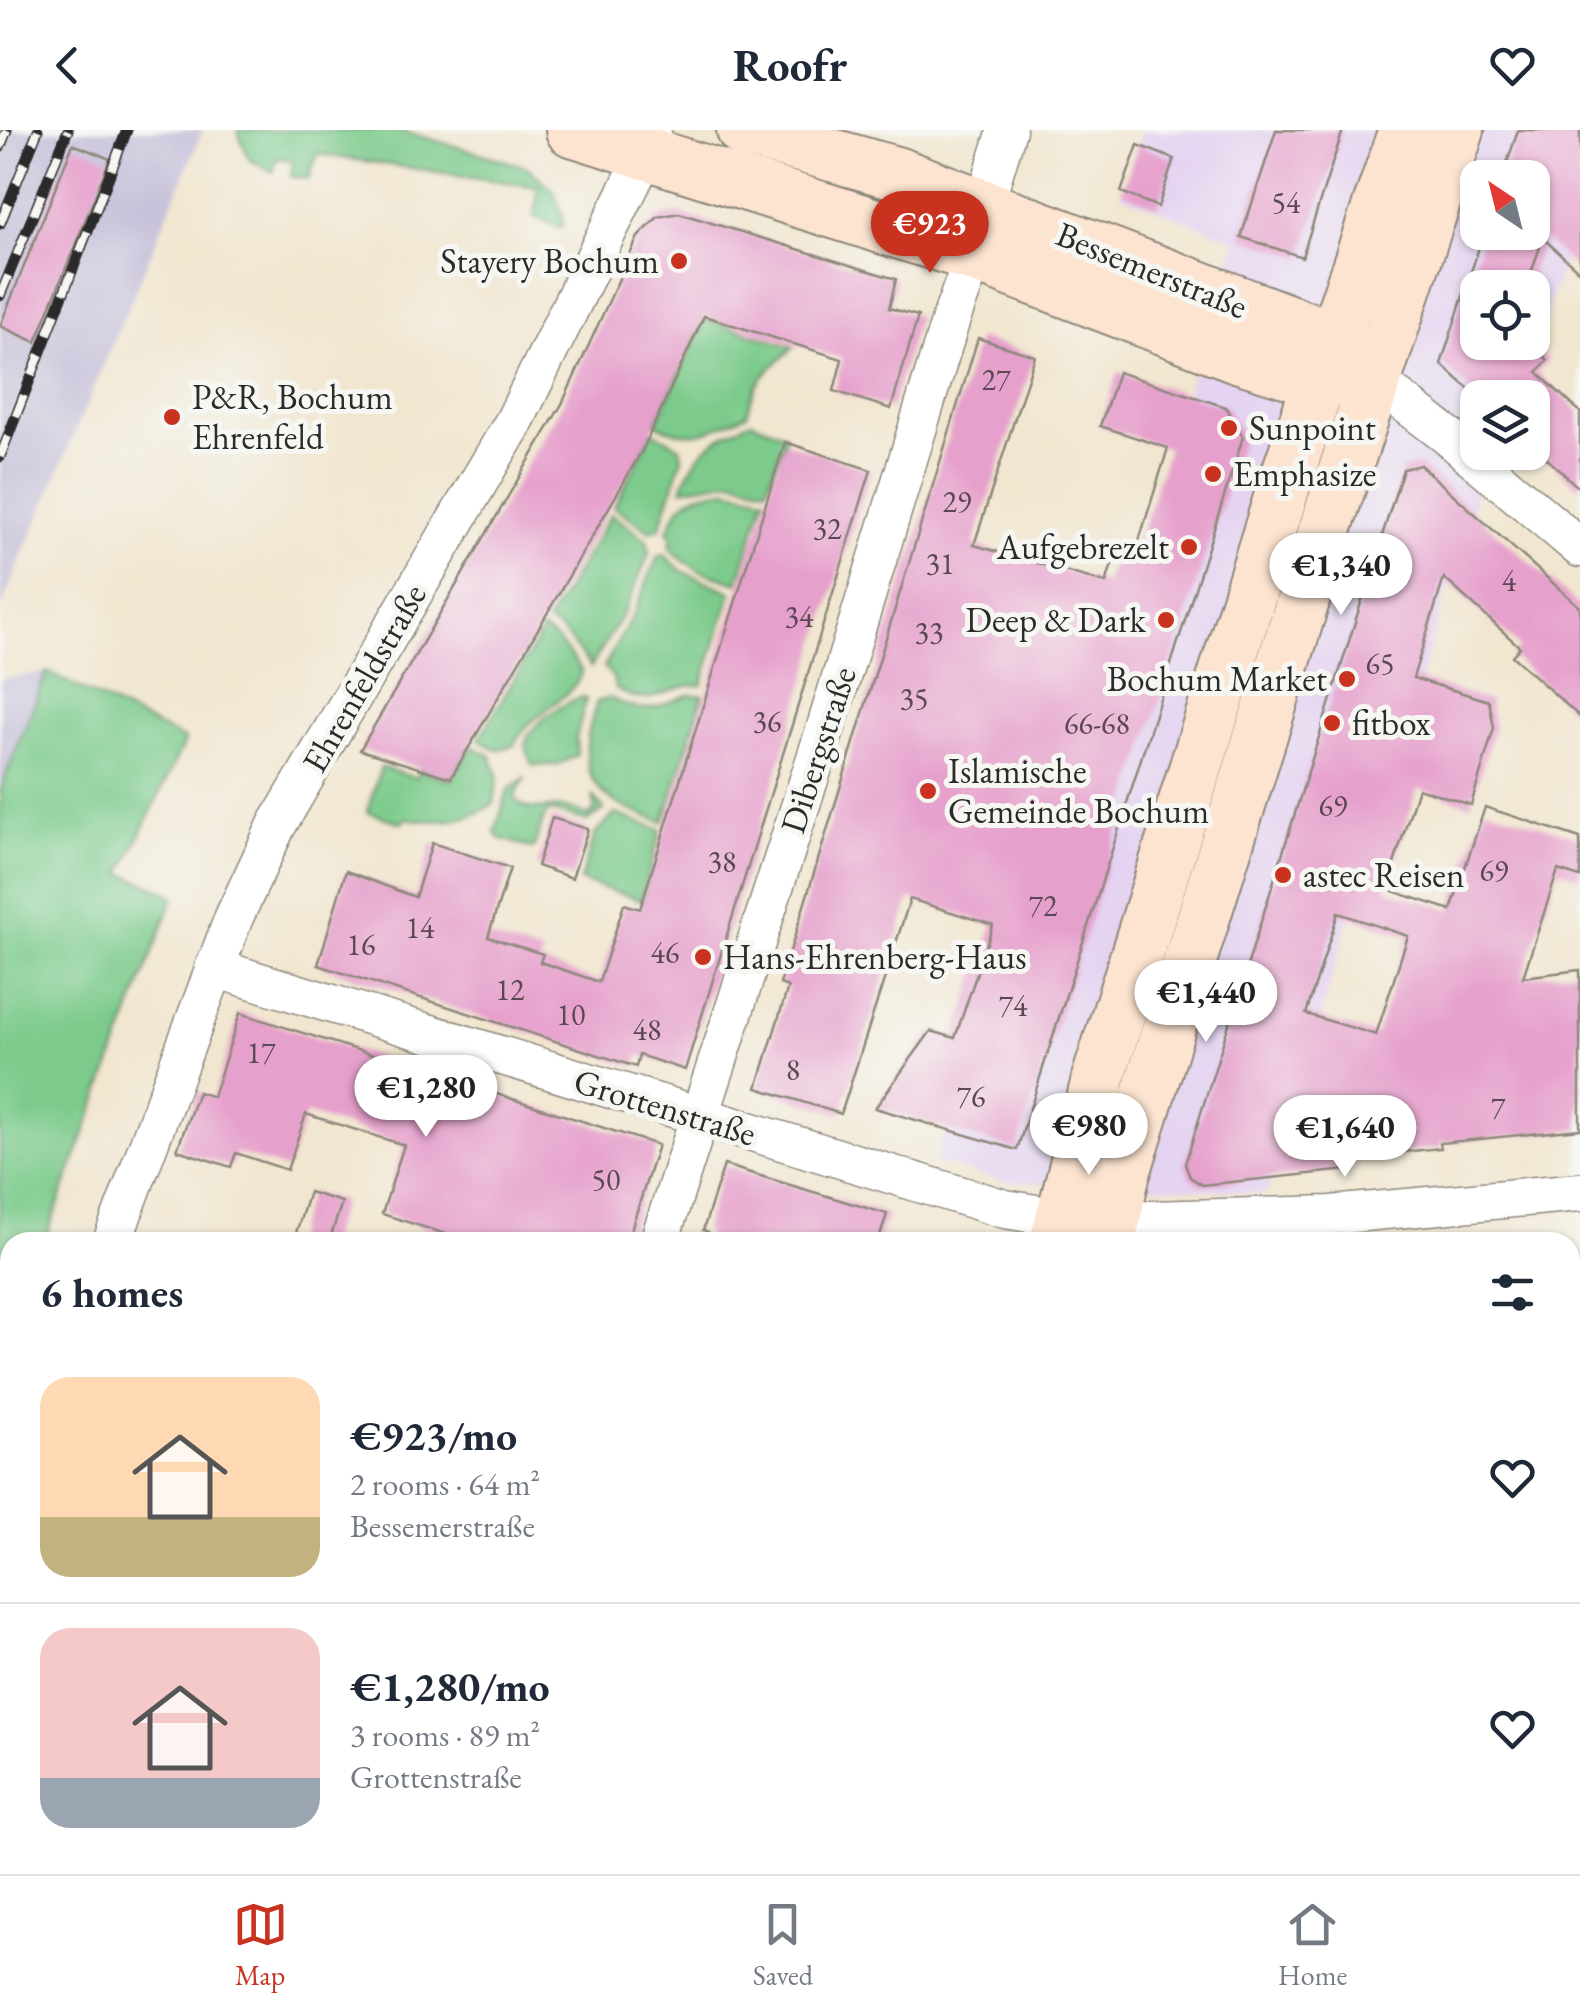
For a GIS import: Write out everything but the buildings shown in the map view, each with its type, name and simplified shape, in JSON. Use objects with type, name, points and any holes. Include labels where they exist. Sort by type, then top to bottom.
[{"type":"main road","name":"Bessemerstraße","points":[[572,130],[650,141],[974,256],[1237,356],[1326,360]]},
{"type":"main road","name":"Bessemerstraße","points":[[743,130],[898,174],[984,205],[1326,360]]},
{"type":"main road","points":[[1404,130],[1287,476],[1099,1076],[1059,1230],[1111,1232],[1123,1176],[1328,521],[1458,130]]},
{"type":"main road","name":"Bessemerstraße","points":[[1237,356],[1275,414],[1287,476]]},
{"type":"main road","points":[[1326,360],[1376,381]]},
{"type":"street","points":[[984,205],[1007,130]]},
{"type":"street","name":"Ehrenfeldstraße","points":[[116,1232],[234,917],[278,825],[514,422],[650,141]]},
{"type":"street","name":"Dibergstraße","points":[[662,1232],[974,256]]},
{"type":"street","points":[[1376,381],[1580,548]]},
{"type":"street","name":"Grottenstraße","points":[[214,968],[1005,1209],[1059,1230]]},
{"type":"street","points":[[1111,1232],[1580,1192]]},
{"type":"shaded area","points":[[0,130],[203,130],[0,610]]},
{"type":"shaded area","points":[[1143,130],[1580,130],[1580,208],[1550,303],[1550,270],[1460,270],[1460,360],[1517,360],[1499,380],[1460,380],[1460,422],[1431,454],[1477,491],[1267,1194],[1006,1182],[935,1162],[1236,240],[1120,195]]},
{"type":"shaded area","points":[[47,672],[0,791],[0,680]]},
{"type":"green space","points":[[237,130],[399,130],[527,167],[553,190],[563,216],[562,228],[534,217],[539,187],[317,154],[309,179],[291,176],[293,161],[277,158],[273,172],[249,159]]},
{"type":"green space","points":[[705,319],[793,347],[758,383],[747,414],[702,432],[670,430],[656,424]]},
{"type":"green space","points":[[751,421],[786,435],[767,488],[733,480],[682,489],[700,454]]},
{"type":"green space","points":[[653,431],[680,447],[682,458],[660,528],[650,531],[614,507]]},
{"type":"green space","points":[[725,489],[765,497],[738,583],[701,571],[670,548],[672,537],[668,532],[682,505],[703,493]]},
{"type":"green space","points":[[611,514],[646,539],[650,551],[626,608],[591,667],[563,632],[547,622]]},
{"type":"green space","points":[[663,554],[683,572],[732,592],[702,685],[640,698],[615,688],[613,677],[604,667],[633,615],[658,556]]},
{"type":"green space","points":[[543,630],[565,649],[582,672],[569,691],[529,724],[513,746],[496,750],[479,739]]},
{"type":"green space","points":[[47,672],[185,740],[122,873],[174,896],[48,1232],[0,1232],[0,791]]},
{"type":"green space","points":[[688,695],[703,695],[664,822],[620,805],[594,782],[588,767],[590,727],[597,702],[610,698],[632,707],[649,708]]},
{"type":"green space","points":[[586,699],[576,739],[577,755],[558,765],[532,765],[526,745],[534,728],[558,708]]},
{"type":"green space","points":[[472,746],[491,756],[498,775],[494,803],[484,810],[451,820],[405,818],[402,823],[367,812],[381,767],[416,778],[419,770],[451,780]]},
{"type":"green space","points":[[526,778],[515,795],[516,801],[528,808],[558,807],[590,816],[595,807],[593,796],[604,810],[587,821],[552,811],[546,813],[533,849],[500,838],[495,832],[508,790]]},
{"type":"green space","points":[[615,814],[661,830],[641,900],[580,881],[595,834]]},
{"type":"railway","points":[[0,148],[7,130]]},
{"type":"railway","points":[[0,224],[38,130]]},
{"type":"railway","points":[[0,296],[68,130]]},
{"type":"railway","points":[[0,457],[127,130]]},
{"type":"place","name":"Stayery Bochum","points":[[679,261]]},
{"type":"place","name":"P&R, Bochum Ehrenfeld","points":[[172,417]]},
{"type":"place","name":"Sunpoint","points":[[1229,428]]},
{"type":"place","name":"Emphasize","points":[[1213,474]]},
{"type":"place","name":"Aufgebrezelt","points":[[1189,547]]},
{"type":"place","name":"Deep & Dark","points":[[1166,620]]},
{"type":"place","name":"Bochum Market","points":[[1347,679]]},
{"type":"place","name":"fitbox","points":[[1332,723]]},
{"type":"place","name":"Islamische Gemeinde Bochum","points":[[928,791]]},
{"type":"place","name":"astec Reisen","points":[[1283,875]]},
{"type":"place","name":"Hans-Ehrenberg-Haus","points":[[703,957]]}]
